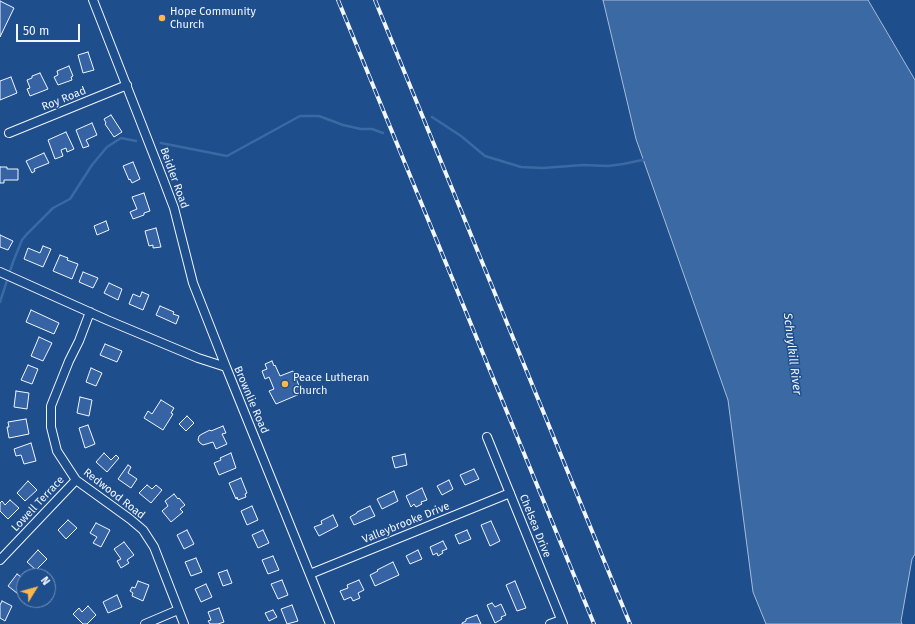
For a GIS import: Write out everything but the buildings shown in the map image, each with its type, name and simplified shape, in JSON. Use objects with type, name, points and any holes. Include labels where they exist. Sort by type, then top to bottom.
[{"type":"street","name":"Beidler Road","points":[[93,0],[174,208],[194,283],[226,367]]},
{"type":"street","name":"Roy Road","points":[[9,133],[127,85]]},
{"type":"street","name":"Brownlie Road","points":[[0,272],[198,358],[226,367],[330,624]]},
{"type":"street","name":"Redwood Road","points":[[90,312],[51,406],[51,427],[57,451],[76,480],[130,519],[142,530],[154,547],[184,624]]},
{"type":"street","name":"Chelsea Drive","points":[[487,437],[562,622]]},
{"type":"street","name":"Lowell Terrace","points":[[0,560],[76,480]]},
{"type":"street","name":"Valleybrooke Drive","points":[[310,574],[510,493]]},
{"type":"street","points":[[145,624],[178,610]]},
{"type":"street","points":[[550,624],[562,622]]},
{"type":"water","name":"Schuylkill River","points":[[603,0],[868,0],[915,80],[915,554],[912,559],[901,621],[902,624],[766,624],[753,592],[728,400],[636,139]]},
{"type":"waterway","points":[[161,143],[227,156],[300,116],[319,116],[343,125],[361,129],[372,129],[383,133]]},
{"type":"waterway","points":[[432,117],[461,136],[485,156],[521,167],[543,168],[583,165],[608,166],[647,159]]},
{"type":"waterway","points":[[0,302],[13,262],[22,240],[27,234],[53,208],[70,199],[92,165],[107,147],[121,138],[136,141]]},
{"type":"railway","points":[[338,0],[594,624]]},
{"type":"railway","points":[[375,0],[630,624]]},
{"type":"place","name":"Hope Community Church","points":[[162,18]]},
{"type":"place","name":"Peace Lutheran Church","points":[[285,384]]}]
